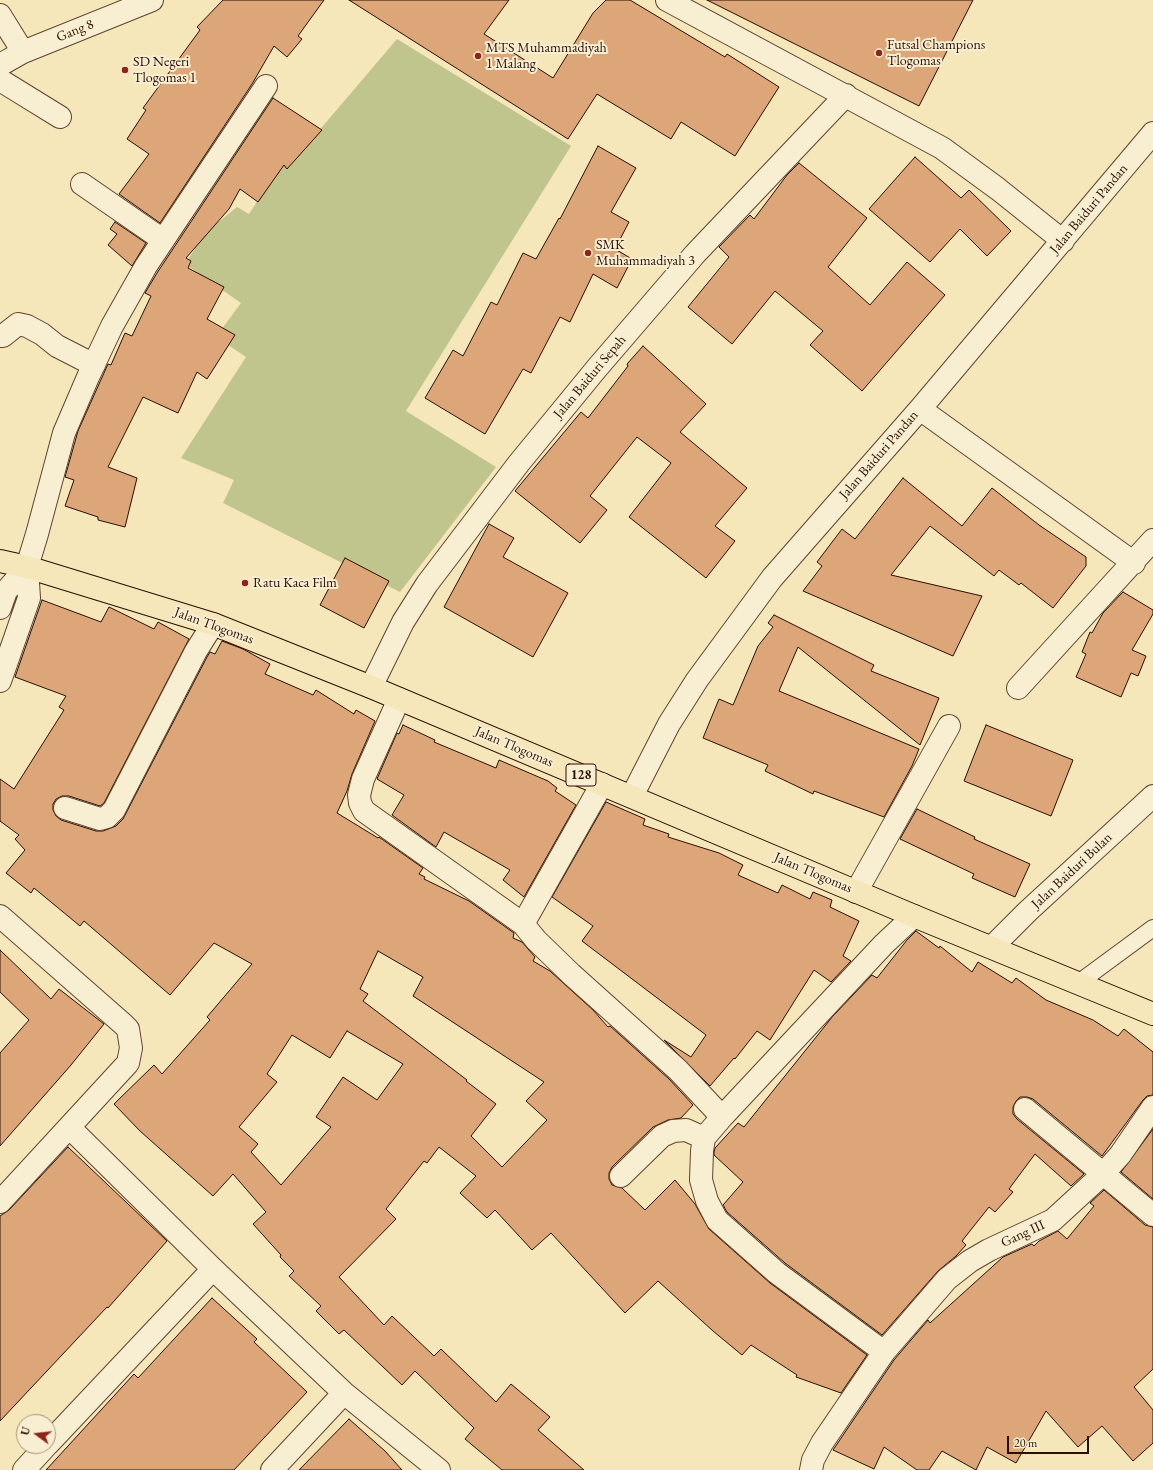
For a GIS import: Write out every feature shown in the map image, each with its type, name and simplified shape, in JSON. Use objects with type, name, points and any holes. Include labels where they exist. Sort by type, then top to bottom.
[{"type":"main road","name":"Jalan Tlogomas","points":[[0,561],[27,567],[213,624],[371,687],[632,796],[856,892],[1153,1014]]},
{"type":"street","name":"Gang 8","points":[[0,65],[23,52],[152,0]]},
{"type":"street","points":[[667,0],[942,148],[998,189],[1063,241]]},
{"type":"street","points":[[0,15],[23,52]]},
{"type":"street","points":[[0,80],[60,117]]},
{"type":"street","points":[[0,681],[29,598],[27,567],[64,433],[94,365],[112,326],[163,240],[266,86]]},
{"type":"street","name":"Jalan Baiduri Sepah","points":[[371,687],[404,622],[427,584],[524,457],[597,368],[695,254],[846,95]]},
{"type":"street","name":"Jalan Baiduri Pandan","points":[[632,796],[669,724],[698,680],[768,584],[920,409],[1153,133]]},
{"type":"street","points":[[82,184],[163,240]]},
{"type":"street","points":[[0,336],[3,336],[18,324],[27,326],[42,334],[57,346],[94,365]]},
{"type":"street","points":[[920,409],[1134,563]]},
{"type":"street","points":[[1018,688],[1134,563],[1153,540]]},
{"type":"street","points":[[0,608],[6,591],[27,567]]},
{"type":"street","points":[[65,808],[100,819],[107,817],[114,810],[196,652],[213,624]]},
{"type":"street","points":[[399,699],[363,779],[359,795],[360,803],[364,812],[523,924],[536,940],[571,974],[678,1070],[722,1118]]},
{"type":"street","points":[[856,892],[949,726]]},
{"type":"street","points":[[523,924],[602,784]]},
{"type":"street","name":"Jalan Baiduri Bulan","points":[[992,947],[1028,911],[1153,796]]},
{"type":"street","points":[[884,1352],[777,1273],[717,1220],[707,1201],[701,1180],[702,1151],[704,1138],[722,1118],[884,944],[914,916]]},
{"type":"street","points":[[0,1202],[128,1063],[131,1048],[128,1029],[3,922]]},
{"type":"street","name":"Gang III","points":[[811,1470],[813,1460],[822,1443],[884,1352],[947,1279],[970,1261],[989,1250],[1053,1220],[1103,1174],[1120,1155],[1153,1107]]},
{"type":"street","points":[[1025,1109],[1153,1215]]},
{"type":"street","points":[[69,1128],[213,1269],[344,1393],[440,1470]]},
{"type":"street","points":[[621,1176],[662,1136],[673,1131],[686,1130],[704,1138]]},
{"type":"street","points":[[56,1435],[213,1269]]},
{"type":"street","points":[[272,1470],[344,1393]]},
{"type":"street","points":[[24,1470],[39,1454]]},
{"type":"lane","points":[[1078,984],[1153,928]]},
{"type":"green space","points":[[397,39],[571,146],[406,411],[496,467],[400,592],[223,503],[234,480],[181,458],[246,357],[216,337],[241,303],[185,264],[205,233],[237,207],[249,214],[277,171],[311,140]]},
{"type":"building","points":[[223,0],[324,0],[298,36],[302,39],[287,57],[274,46],[252,84],[160,223],[119,194],[149,154],[127,139],[146,110],[143,108],[200,30],[197,27]]},
{"type":"building","points":[[349,0],[509,0],[484,34],[553,78],[593,13],[606,0],[630,0],[725,57],[727,54],[779,87],[735,156],[681,122],[671,139],[597,94],[568,139]]},
{"type":"building","name":"Futsal Champions Tlogomas","points":[[707,0],[973,0],[919,106]]},
{"type":"building","points":[[273,98],[322,130],[287,169],[284,165],[258,202],[240,189],[229,209],[186,258],[191,261],[188,268],[224,287],[207,319],[235,335],[207,379],[197,372],[178,413],[143,397],[108,467],[137,478],[125,527],[98,520],[98,517],[65,506],[74,480],[65,477],[78,431],[108,364],[111,365],[125,333],[132,336],[151,296],[145,293],[157,273]]},
{"type":"building","points":[[598,146],[636,168],[611,212],[629,222],[615,249],[632,259],[617,288],[593,274],[570,322],[560,317],[531,373],[523,369],[485,434],[425,398],[453,350],[463,356],[491,302],[497,305],[523,253],[536,259],[559,218],[560,219]]},
{"type":"building","points":[[915,157],[961,198],[969,190],[1011,231],[987,256],[960,229],[930,262],[869,209]]},
{"type":"building","points":[[799,163],[867,218],[828,267],[870,305],[907,262],[945,295],[862,391],[810,345],[823,331],[775,291],[732,344],[688,307],[729,257],[719,247],[750,215],[754,219],[787,175]]},
{"type":"building","points":[[115,222],[146,243],[132,266],[108,245],[117,234],[110,229]]},
{"type":"building","points":[[643,346],[706,404],[680,432],[747,488],[715,526],[735,541],[706,578],[629,517],[671,463],[637,437],[590,496],[607,510],[580,543],[515,491],[581,412],[588,418],[628,366],[627,364]]},
{"type":"building","points":[[903,478],[962,526],[992,488],[1039,525],[1086,557],[1086,566],[1053,608],[1021,583],[1019,585],[999,570],[994,576],[930,526],[891,575],[982,596],[953,656],[803,591],[822,566],[817,562],[842,529],[855,539]]},
{"type":"building","points":[[489,524],[514,538],[503,557],[568,593],[533,657],[444,607]]},
{"type":"building","points":[[345,558],[389,581],[364,628],[320,605]]},
{"type":"building","points":[[1123,592],[1153,610],[1153,614],[1132,650],[1146,656],[1138,676],[1131,673],[1121,697],[1076,677],[1086,654],[1082,652],[1090,632],[1092,633],[1103,613]]},
{"type":"building","points":[[42,600],[101,622],[109,607],[154,629],[158,622],[189,639],[104,803],[100,806],[69,796],[62,796],[56,799],[53,804],[53,810],[56,816],[61,820],[96,831],[103,831],[116,826],[123,819],[207,657],[210,652],[215,654],[222,641],[243,649],[270,664],[265,674],[313,695],[316,690],[354,714],[356,710],[375,721],[337,813],[378,838],[379,837],[423,868],[419,874],[425,877],[424,879],[469,901],[514,933],[513,938],[522,942],[535,957],[533,961],[550,971],[593,1010],[608,1027],[610,1026],[669,1079],[693,1105],[681,1118],[668,1120],[653,1127],[612,1167],[609,1173],[609,1179],[612,1185],[622,1188],[645,1210],[675,1180],[695,1204],[709,1229],[770,1283],[867,1355],[841,1393],[796,1377],[797,1375],[751,1345],[742,1355],[658,1281],[625,1313],[551,1233],[532,1250],[495,1210],[487,1218],[460,1193],[476,1176],[439,1147],[427,1163],[424,1161],[386,1209],[396,1219],[339,1277],[384,1325],[392,1316],[434,1356],[441,1349],[496,1402],[511,1384],[550,1417],[538,1430],[584,1470],[502,1470],[465,1439],[474,1428],[415,1371],[402,1385],[344,1330],[339,1334],[316,1311],[321,1306],[289,1276],[294,1271],[280,1257],[281,1255],[253,1224],[266,1212],[233,1174],[213,1196],[140,1131],[114,1104],[154,1065],[162,1074],[210,1020],[207,1017],[252,964],[214,943],[170,995],[84,921],[80,926],[34,888],[31,893],[6,873],[25,850],[15,839],[19,835],[0,821],[0,779],[14,789],[64,710],[59,707],[66,696],[15,677]],"holes":[[[378,951],[423,977],[413,996],[544,1082],[526,1101],[547,1120],[502,1167],[471,1136],[496,1104],[466,1081],[467,1080],[363,1001],[368,994],[360,989]],[[347,1031],[403,1064],[377,1100],[343,1077],[316,1117],[331,1127],[281,1185],[251,1152],[258,1144],[239,1127],[277,1082],[267,1074],[292,1035],[330,1058]]]},
{"type":"building","points":[[774,615],[874,665],[871,671],[939,698],[920,745],[798,647],[779,691],[919,749],[912,766],[884,817],[814,791],[813,794],[765,771],[768,765],[703,738],[719,699],[733,705],[758,646],[773,627],[768,623]]},
{"type":"building","points":[[403,725],[435,740],[434,742],[496,768],[499,760],[548,781],[557,788],[555,791],[576,805],[524,897],[503,880],[510,870],[444,832],[436,847],[392,815],[404,795],[377,779],[397,733],[399,734]]},
{"type":"building","points":[[986,725],[1073,760],[1051,816],[964,781]]},
{"type":"building","points":[[606,802],[645,819],[643,825],[669,834],[668,837],[719,853],[743,865],[738,875],[778,893],[782,885],[810,899],[813,892],[832,900],[830,907],[859,921],[843,956],[851,961],[831,982],[814,970],[770,1040],[757,1031],[735,1059],[734,1058],[710,1086],[664,1040],[691,1057],[706,1035],[582,941],[593,926],[552,897]]},
{"type":"building","points":[[917,809],[975,837],[974,839],[1030,864],[1015,897],[972,878],[974,874],[900,839]]},
{"type":"building","points":[[916,931],[939,948],[940,946],[972,972],[978,962],[1012,983],[1016,978],[1046,1000],[1093,1020],[1118,1036],[1124,1029],[1153,1052],[1153,1095],[1147,1096],[1143,1100],[1102,1156],[1033,1099],[1020,1097],[1013,1107],[1013,1114],[1017,1119],[1084,1174],[1071,1186],[1035,1154],[1009,1189],[1013,1192],[995,1212],[989,1207],[962,1241],[966,1245],[956,1256],[938,1271],[882,1335],[785,1263],[727,1212],[723,1205],[743,1182],[714,1155],[714,1152],[715,1148],[738,1123],[744,1127],[833,1016],[872,975],[877,978]]},
{"type":"building","points":[[0,950],[51,999],[59,989],[104,1024],[71,1065],[0,1146],[0,1053],[29,1020],[0,992]]},
{"type":"building","points":[[1153,1129],[1153,1199],[1121,1172]]},
{"type":"building","points":[[68,1147],[167,1241],[108,1308],[107,1307],[0,1421],[0,1216],[9,1210]]},
{"type":"building","points":[[1104,1190],[1145,1225],[1153,1227],[1153,1369],[1134,1387],[1153,1410],[1153,1443],[1133,1461],[1102,1426],[1078,1447],[1046,1411],[1016,1463],[987,1447],[976,1470],[942,1451],[929,1470],[917,1470],[884,1447],[874,1469],[833,1450],[894,1360],[928,1320],[930,1323],[1003,1257],[1032,1244],[1034,1246],[1039,1241],[1058,1231],[1067,1239],[1094,1206],[1090,1203]]},
{"type":"building","points":[[212,1298],[257,1339],[254,1342],[307,1392],[234,1470],[46,1470],[134,1374],[138,1378]]},
{"type":"building","points":[[349,1419],[385,1451],[402,1470],[299,1470]]},
{"type":"place","name":"Futsal Champions Tlogomas","points":[[879,53]]},
{"type":"place","name":"MTS Muhammadiyah 1 Malang","points":[[478,56]]},
{"type":"place","name":"SD Negeri Tlogomas 1","points":[[125,70]]},
{"type":"place","name":"SMK Muhammadiyah 3","points":[[588,253]]},
{"type":"place","name":"Ratu Kaca Film","points":[[245,583]]}]
